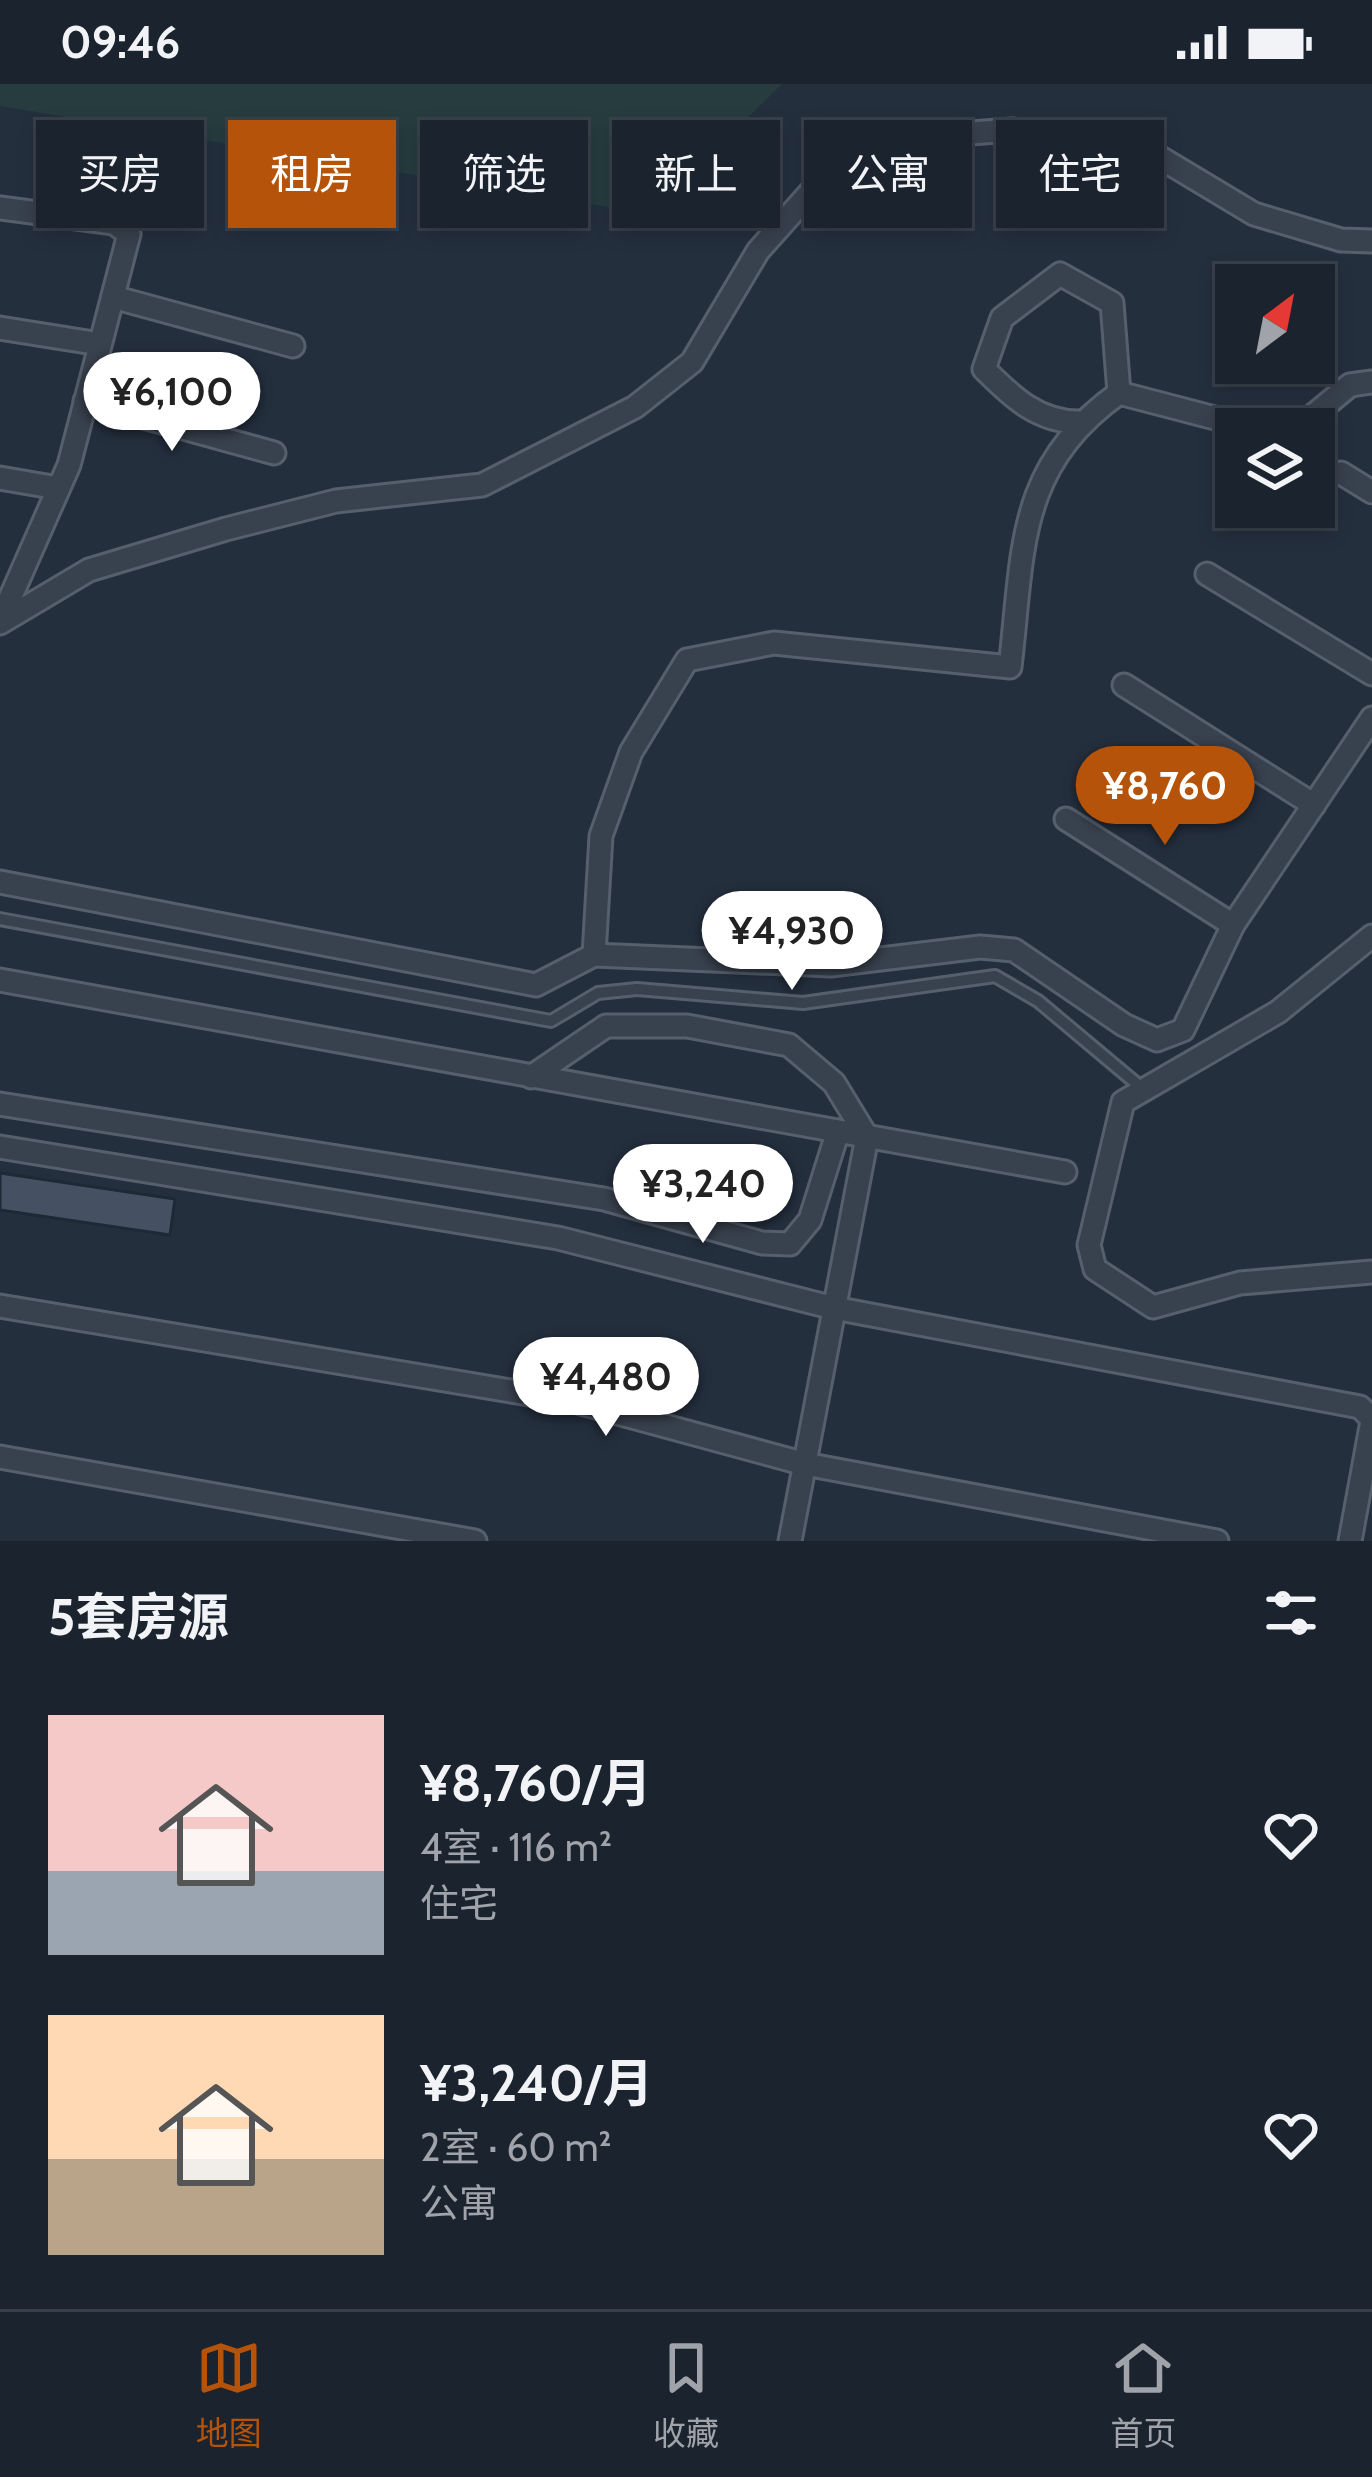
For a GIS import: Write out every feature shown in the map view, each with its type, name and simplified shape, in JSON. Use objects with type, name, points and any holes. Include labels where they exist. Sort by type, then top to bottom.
[{"type":"street","points":[[0,622],[88,570],[226,529],[336,501],[482,484],[635,407],[692,362],[758,250],[817,185],[901,138],[1012,130],[1139,145],[1254,214],[1341,240],[1372,241]]},
{"type":"street","points":[[0,208],[114,223],[129,234],[58,488],[0,622]]},
{"type":"street","points":[[1078,422],[1052,422],[1009,394],[984,369],[1002,318],[1060,274],[1112,304],[1119,393]]},
{"type":"street","points":[[112,297],[293,346]]},
{"type":"street","points":[[0,328],[100,344]]},
{"type":"street","points":[[1322,408],[1350,385],[1372,382]]},
{"type":"street","points":[[594,955],[601,836],[631,752],[687,660],[774,643],[1010,668],[1030,502],[1078,422],[1119,393],[1215,418]]},
{"type":"street","points":[[86,400],[274,453]]},
{"type":"street","points":[[1341,473],[1372,492]]},
{"type":"street","points":[[0,478],[58,488]]},
{"type":"street","points":[[1207,574],[1372,674]]},
{"type":"street","points":[[1124,685],[1314,805]]},
{"type":"street","points":[[0,882],[536,985],[594,955],[831,965],[980,947],[1014,950],[1124,1025],[1157,1040],[1183,1030],[1233,925],[1372,718]]},
{"type":"street","points":[[1066,819],[1233,925]]},
{"type":"street","points":[[1372,936],[1278,1012],[1124,1102],[1089,1245],[1095,1269],[1153,1307],[1240,1283],[1372,1271]]},
{"type":"street","points":[[0,980],[1065,1172]]},
{"type":"street","points":[[531,1077],[606,1026],[687,1026],[789,1045],[834,1083],[867,1137],[790,1541]]},
{"type":"street","points":[[0,1104],[604,1199],[762,1243],[790,1244],[810,1220],[838,1131]]},
{"type":"street","points":[[0,1147],[558,1238],[834,1308],[1360,1407],[1372,1420],[1350,1541]]},
{"type":"street","points":[[0,1306],[577,1402],[805,1464],[1217,1541]]},
{"type":"street","points":[[0,1457],[475,1541]]},
{"type":"lane","points":[[0,920],[551,1021],[598,993],[637,989],[803,1003],[995,976],[1038,1001],[1143,1089]]},
{"type":"green space","points":[[0,84],[782,84],[745,120],[612,120],[612,208],[588,204],[588,120],[420,120],[420,176],[396,172],[396,120],[228,120],[228,144],[204,140],[204,120],[84,120],[0,106]]},
{"type":"building","points":[[0,1173],[175,1199],[170,1235],[0,1210]]}]
